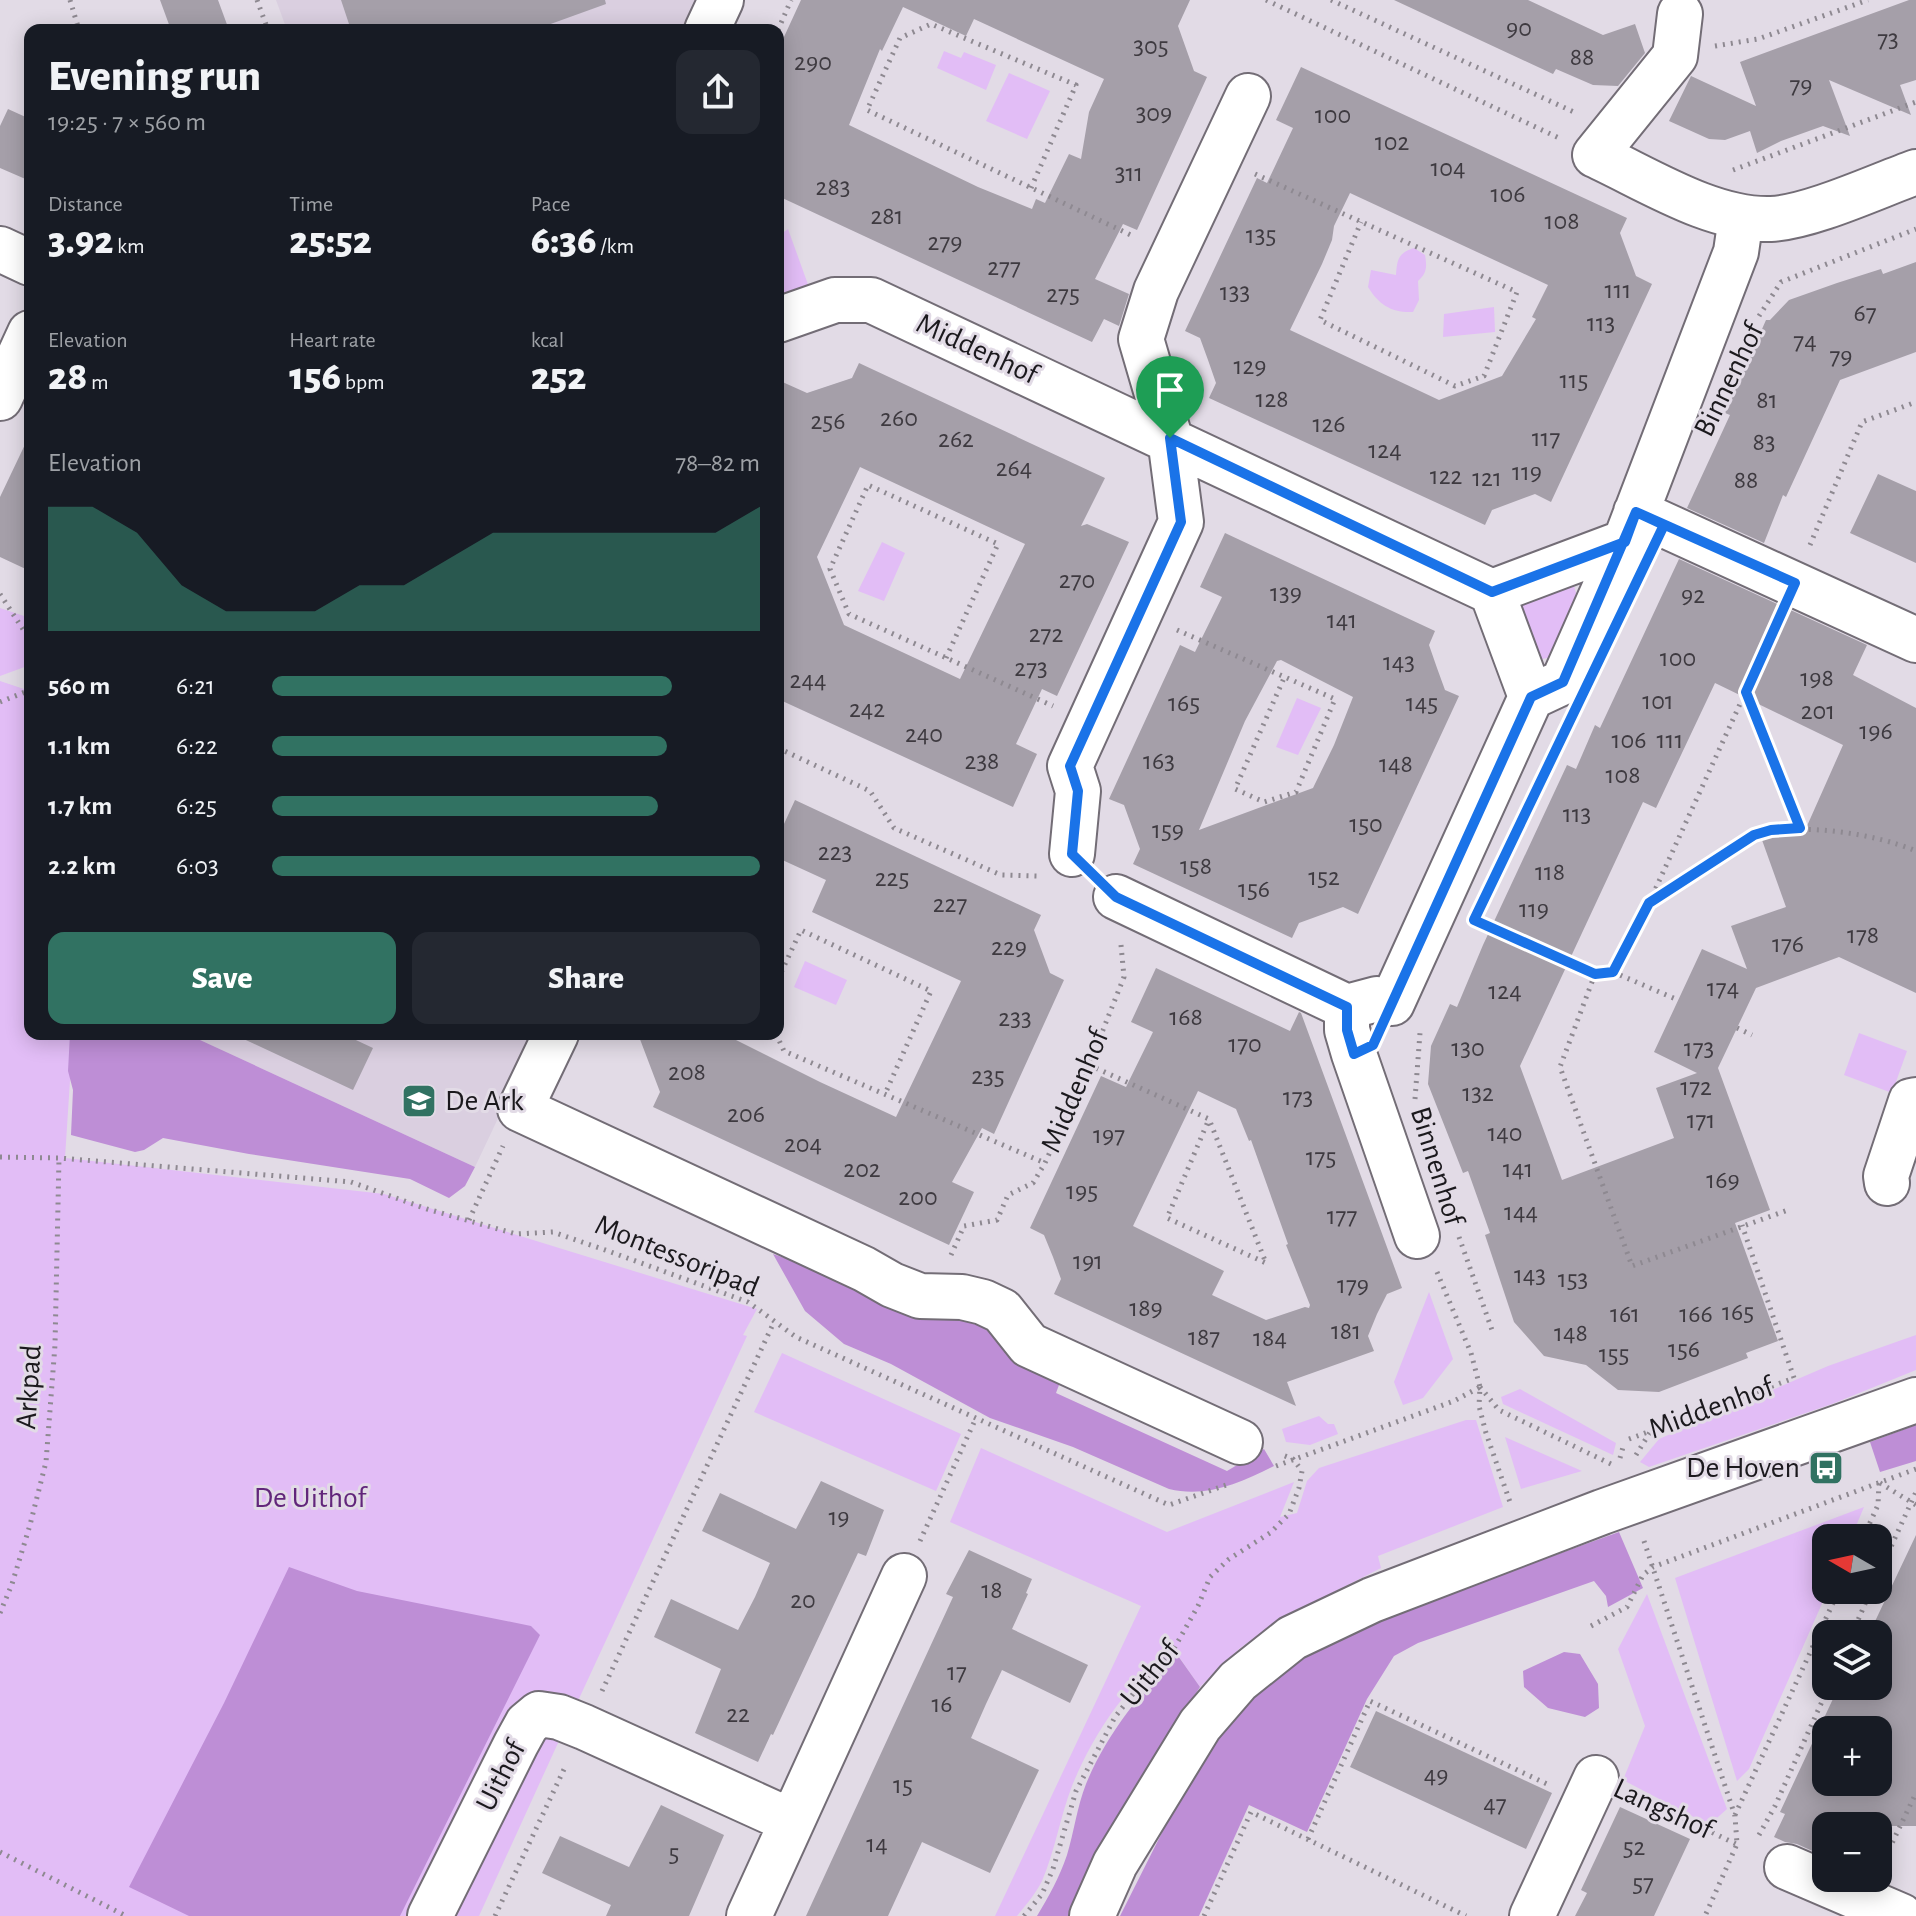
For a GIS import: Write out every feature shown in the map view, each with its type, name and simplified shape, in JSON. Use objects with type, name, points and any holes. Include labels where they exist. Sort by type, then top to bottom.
[{"type":"street","points":[[710,24],[721,0]]},
{"type":"street","points":[[1691,31],[1675,56],[1595,155],[1706,207],[1741,217],[1773,219],[1807,211],[1916,172]]},
{"type":"street","points":[[1072,854],[1078,791],[1070,766],[1181,522],[1170,438],[1141,339],[1156,291],[1248,96]]},
{"type":"street","points":[[1531,697],[1563,682],[1630,527],[1736,252],[1741,217]]},
{"type":"street","points":[[0,249],[24,260]]},
{"type":"street","name":"Middenhof","points":[[784,318],[835,300],[871,300],[1492,592]]},
{"type":"street","points":[[0,398],[24,346]]},
{"type":"street","points":[[1354,1054],[1373,1045],[1406,1016],[1531,697],[1492,592],[1630,527],[1795,583],[1916,640]]},
{"type":"street","points":[[1116,897],[1347,1007],[1377,999],[1406,1016]]},
{"type":"street","points":[[1347,1007],[1347,1030],[1354,1054],[1436,1231]]},
{"type":"street","points":[[553,1040],[520,1109],[864,1269],[892,1285],[920,1296],[962,1297],[1002,1311],[1029,1345],[1240,1442]]},
{"type":"street","points":[[1887,1183],[1886,1176],[1911,1101],[1916,1100]]},
{"type":"street","points":[[1092,1916],[1115,1864],[1200,1725],[1238,1681],[1292,1638],[1372,1600],[1631,1502],[1916,1400]]},
{"type":"street","points":[[749,1916],[904,1576]]},
{"type":"street","name":"Uithof","points":[[430,1916],[527,1724],[539,1714],[559,1717],[584,1727],[791,1821]]},
{"type":"street","name":"Langshof","points":[[1532,1916],[1590,1790]]},
{"type":"street","points":[[1772,1853],[1901,1916]]},
{"type":"path","points":[[70,0],[77,24]]},
{"type":"path","points":[[257,0],[266,24]]},
{"type":"path","points":[[781,24],[791,0]]},
{"type":"path","points":[[1266,0],[1595,155]]},
{"type":"path","points":[[1691,31],[1758,39],[1868,0]]},
{"type":"path","points":[[1031,188],[1076,85],[931,24],[900,38],[867,110],[1031,188],[1172,255]]},
{"type":"path","points":[[1218,157],[1517,292],[1484,376],[1455,386],[1320,320],[1361,222]]},
{"type":"path","name":"Binnenhof","points":[[1756,321],[1781,282],[1916,229]]},
{"type":"path","points":[[1613,972],[1649,903],[1746,692],[1862,422],[1916,402]]},
{"type":"path","points":[[946,658],[998,544],[868,485],[830,569],[849,614],[946,658],[1091,723]]},
{"type":"path","points":[[0,594],[24,631]]},
{"type":"path","points":[[1140,614],[1335,699],[1296,792],[1264,802],[1235,789],[1284,678]]},
{"type":"path","points":[[0,702],[24,692]]},
{"type":"path","points":[[1746,692],[1800,828]]},
{"type":"path","points":[[784,751],[870,791],[894,828],[1001,875],[1039,876],[1072,854]]},
{"type":"path","points":[[1649,903],[1754,835],[1771,830],[1800,828],[1893,842],[1916,851]]},
{"type":"path","name":"Middenhof","points":[[934,1296],[964,1226],[997,1220],[1008,1195],[1033,1183],[1045,1163],[1124,977],[1116,897]]},
{"type":"path","points":[[1468,933],[1481,906]]},
{"type":"path","points":[[1474,920],[1595,974],[1613,972],[1678,1000]]},
{"type":"path","points":[[784,966],[801,930],[931,991],[885,1094]]},
{"type":"path","points":[[1595,974],[1560,1067],[1632,1266],[1788,1210]]},
{"type":"path","name":"Binnenhof","points":[[1406,1016],[1414,1109]]},
{"type":"path","points":[[1737,1028],[1752,1035]]},
{"type":"path","points":[[779,1040],[784,1051],[1045,1163]]},
{"type":"path","points":[[1089,1065],[1209,1119],[1266,1263],[1167,1218],[1209,1119]]},
{"type":"path","points":[[469,1220],[520,1109]]},
{"type":"path","name":"Montessoripad","points":[[0,1157],[59,1158],[351,1182],[516,1234],[553,1232],[748,1302],[774,1322],[495,1916]]},
{"type":"path","name":"Arkpad","points":[[0,1613],[30,1525],[46,1462],[55,1345],[59,1158]]},
{"type":"path","name":"Middenhof","points":[[1629,1439],[1794,1378],[1742,1225]]},
{"type":"path","points":[[1436,1231],[1428,1248],[1471,1353],[1480,1387],[1479,1406],[1515,1513]]},
{"type":"path","name":"Binnenhof","points":[[1436,1231],[1492,1330]]},
{"type":"path","name":"Langshof","points":[[1480,1387],[1499,1410],[1616,1466],[1622,1475],[1735,1816],[1737,1844],[1705,1916]]},
{"type":"path","points":[[904,1576],[976,1418]]},
{"type":"path","points":[[1620,1458],[1623,1447]]},
{"type":"path","name":"Uithof","points":[[1024,1916],[1042,1894],[1053,1869],[1076,1791],[1115,1717],[1172,1652],[1198,1606],[1210,1577],[1229,1559],[1270,1533],[1289,1514],[1302,1471],[1293,1459]]},
{"type":"path","points":[[1591,1626],[1627,1607],[1643,1575],[1653,1567],[1916,1469]]},
{"type":"path","points":[[1879,1483],[1913,1503]]},
{"type":"path","points":[[1869,1524],[1878,1505],[1879,1483]]},
{"type":"path","points":[[1892,1546],[1916,1492]]},
{"type":"path","name":"Langshof","points":[[1735,1816],[1833,1604]]},
{"type":"path","name":"Langshof","points":[[1772,1853],[1775,1806],[1823,1700]]},
{"type":"path","points":[[1308,1839],[1370,1701],[1590,1790]]},
{"type":"path","name":"Langshof","points":[[1590,1790],[1737,1844]]},
{"type":"path","points":[[1892,1844],[1916,1793]]},
{"type":"path","points":[[1204,1916],[1251,1812],[1466,1916]]},
{"type":"path","points":[[0,1852],[126,1916]]},
{"type":"shaded area","points":[[276,0],[699,0],[688,24],[285,24]]},
{"type":"shaded area","points":[[70,1040],[200,1040],[475,1167],[465,1186],[449,1198],[410,1179],[163,1138],[135,1152],[71,1135],[73,1090],[68,1071]]},
{"type":"shaded area","name":"De Ark","points":[[200,1040],[535,1040],[475,1167]]},
{"type":"shaded area","points":[[773,1254],[919,1304],[968,1314],[1062,1377],[1056,1393],[1227,1471],[1264,1449],[1274,1466],[1236,1483],[1210,1490],[1169,1489],[1073,1447],[990,1418],[891,1364],[844,1344],[805,1311]]},
{"type":"shaded area","points":[[1916,1425],[1916,1461],[1880,1472],[1870,1442]]},
{"type":"shaded area","points":[[1619,1532],[1643,1588],[1608,1607],[1606,1596],[1594,1581],[1418,1643],[1394,1656],[1367,1699],[1307,1832],[1249,1805],[1199,1916],[1120,1916],[1194,1769],[1217,1735],[1276,1673],[1327,1641],[1386,1616]]},
{"type":"shaded area","points":[[289,1567],[357,1591],[531,1626],[540,1635],[400,1916],[189,1916],[129,1887],[224,1703]]},
{"type":"shaded area","points":[[1564,1652],[1580,1654],[1598,1684],[1599,1708],[1585,1717],[1548,1708],[1524,1687],[1523,1671]]},
{"type":"shaded area","points":[[1176,1653],[1200,1687],[1182,1715],[1077,1916],[1037,1916],[1064,1863],[1094,1765],[1126,1715]]},
{"type":"green space","points":[[944,51],[961,58],[964,52],[996,65],[986,90],[937,68]]},
{"type":"green space","points":[[1009,73],[1050,91],[1027,139],[986,121]]},
{"type":"green space","points":[[788,229],[810,290],[784,296],[784,232]]},
{"type":"green space","points":[[1414,248],[1425,255],[1426,263],[1425,272],[1418,281],[1419,300],[1413,312],[1392,309],[1377,299],[1368,287],[1371,270],[1396,275],[1399,258]]},
{"type":"green space","points":[[1494,307],[1495,332],[1443,337],[1444,314]]},
{"type":"green space","points":[[882,542],[905,553],[884,601],[858,591]]},
{"type":"green space","points":[[1566,584],[1574,586],[1579,604],[1552,657],[1537,660],[1513,600]]},
{"type":"green space","points":[[0,608],[24,616],[24,667],[0,676]]},
{"type":"green space","name":"De Uithof","points":[[0,681],[24,689],[24,1040],[73,1040],[65,1158],[384,1194],[757,1309],[577,1703],[556,1696],[441,1916],[0,1916]]},
{"type":"green space","points":[[1297,698],[1321,708],[1298,755],[1276,747]]},
{"type":"green space","points":[[805,961],[847,980],[836,1005],[794,987]]},
{"type":"green space","points":[[1859,1033],[1907,1051],[1892,1093],[1844,1075]]},
{"type":"green space","points":[[1429,1292],[1453,1359],[1423,1398],[1403,1405],[1394,1382]]},
{"type":"green space","points":[[1916,1335],[1916,1370],[1832,1404],[1649,1467],[1640,1462],[1659,1439],[1828,1366]]},
{"type":"green space","points":[[782,1353],[961,1434],[936,1491],[754,1412]]},
{"type":"green space","points":[[1520,1389],[1616,1443],[1613,1455],[1503,1404],[1501,1397]]},
{"type":"green space","points":[[1319,1416],[1328,1424],[1334,1424],[1338,1434],[1310,1445],[1286,1442],[1282,1429]]},
{"type":"green space","points":[[1466,1420],[1476,1420],[1503,1507],[1378,1556],[1381,1568],[1279,1620],[1239,1649],[1200,1687],[1177,1654],[1143,1676],[1114,1710],[1089,1749],[1068,1798],[1047,1870],[1037,1890],[1017,1916],[995,1916],[1141,1606],[950,1522],[981,1448],[1167,1532],[1294,1482],[1280,1517],[1297,1513],[1307,1481],[1319,1468]]},
{"type":"green space","points":[[1505,1437],[1582,1471],[1521,1489]]},
{"type":"green space","points":[[1864,1507],[1857,1524],[1819,1524]]},
{"type":"green space","points":[[1812,1527],[1812,1604],[1822,1604],[1812,1620],[1812,1626],[1749,1769],[1737,1781],[1675,1578]]},
{"type":"green space","points":[[1647,1594],[1727,1809],[1709,1825],[1623,1780],[1645,1726],[1618,1649]]},
{"type":"green space","points":[[563,1732],[479,1916],[452,1916],[540,1736]]},
{"type":"building","points":[[160,0],[218,0],[227,24],[169,24]]},
{"type":"building","points":[[341,0],[605,0],[606,4],[551,24],[349,24]]},
{"type":"building","points":[[801,0],[1190,0],[1178,26],[1194,71],[1207,77],[1137,230],[1123,224],[1095,279],[1129,294],[1119,326],[1104,319],[1092,342],[784,199],[784,37]],"holes":[[[903,7],[966,36],[974,19],[1104,79],[1089,112],[1081,159],[1069,154],[1045,203],[1036,199],[1032,209],[978,187],[849,125],[880,49],[882,51]]]},
{"type":"building","points":[[1394,0],[1528,0],[1603,35],[1635,24],[1645,53],[1618,86],[1593,85],[1556,69],[1553,74]]},
{"type":"building","points":[[1916,0],[1916,80],[1900,85],[1911,115],[1829,80],[1850,136],[1823,126],[1757,153],[1750,131],[1725,140],[1709,139],[1669,121],[1691,76],[1756,106],[1740,62]]},
{"type":"building","points":[[1301,67],[1627,218],[1620,233],[1636,276],[1652,284],[1551,502],[1535,494],[1492,510],[1485,525],[1209,398],[1216,383],[1208,360],[1200,338],[1185,331],[1257,178],[1267,183],[1293,128],[1276,120]],"holes":[[[1350,193],[1548,285],[1532,317],[1536,319],[1502,376],[1439,400],[1290,330],[1322,264],[1334,226]]]},
{"type":"building","points":[[8,109],[24,116],[24,178],[0,168],[0,126]]},
{"type":"building","points":[[1916,262],[1916,352],[1840,380],[1786,497],[1783,495],[1764,543],[1687,508],[1730,415],[1725,413],[1766,320],[1770,320],[1789,300],[1881,269],[1883,274]]},
{"type":"building","points":[[859,363],[1105,478],[1081,526],[1087,524],[1129,542],[1057,696],[1042,689],[1016,744],[1037,754],[1013,807],[784,702],[784,383],[807,393],[852,378]],"holes":[[[860,467],[1025,544],[960,679],[844,625],[817,557]]]},
{"type":"building","points":[[24,447],[24,568],[0,557],[0,497]]},
{"type":"building","points":[[1878,474],[1916,491],[1916,563],[1850,533]]},
{"type":"building","points":[[1225,533],[1435,631],[1429,645],[1445,690],[1459,696],[1358,914],[1343,907],[1299,923],[1292,938],[1133,864],[1140,849],[1124,805],[1109,799],[1180,645],[1195,652],[1222,597],[1200,587]],"holes":[[[1281,660],[1353,697],[1313,788],[1199,830],[1245,721],[1277,661]]]},
{"type":"building","points":[[1679,559],[1867,645],[1853,675],[1916,708],[1916,993],[1839,957],[1756,988],[1718,1068],[1770,1210],[1735,1223],[1778,1341],[1746,1353],[1748,1358],[1659,1392],[1618,1390],[1586,1365],[1544,1356],[1514,1322],[1485,1235],[1490,1233],[1468,1171],[1463,1173],[1428,1084],[1431,1046],[1450,1004],[1457,1007],[1567,765],[1576,769],[1595,725],[1600,728]],"holes":[[[1715,683],[1843,745],[1807,826],[1762,840],[1786,907],[1731,926],[1747,969],[1702,949],[1654,1052],[1697,1073],[1656,1088],[1674,1138],[1562,1180],[1520,1066],[1643,802],[1656,808]]]},
{"type":"building","points":[[795,800],[1041,915],[1034,930],[1050,973],[1064,980],[994,1134],[982,1128],[952,1182],[974,1192],[949,1245],[653,1107],[660,1092],[640,1040],[736,1040],[896,1117],[961,981],[812,912],[826,880],[784,861],[784,824]]},
{"type":"building","points":[[1156,968],[1290,1031],[1301,1013],[1402,1288],[1387,1294],[1377,1314],[1368,1336],[1374,1351],[1287,1382],[1296,1406],[1054,1294],[1061,1279],[1053,1257],[1044,1235],[1030,1228],[1101,1076],[1126,1087],[1153,1032],[1131,1022]],"holes":[[[1198,1091],[1236,1109],[1251,1140],[1310,1305],[1309,1308],[1266,1320],[1212,1295],[1224,1271],[1133,1226]]]},
{"type":"building","points":[[246,1040],[356,1040],[373,1048],[353,1090]]},
{"type":"building","points":[[821,1481],[884,1510],[866,1556],[858,1553],[758,1762],[695,1733],[721,1669],[654,1637],[671,1599],[738,1630],[755,1597],[770,1563],[702,1531],[720,1493],[796,1529]]},
{"type":"building","points":[[1916,1535],[1916,1826],[1892,1826],[1892,1812],[1812,1812],[1812,1851],[1774,1837],[1785,1814],[1780,1812],[1812,1744],[1812,1796],[1892,1796],[1892,1716],[1825,1716],[1832,1700],[1892,1700],[1892,1620],[1876,1620],[1883,1604],[1892,1604],[1892,1586]]},
{"type":"building","points":[[969,1550],[1032,1579],[1012,1629],[1088,1665],[1070,1703],[1002,1670],[971,1738],[1039,1770],[990,1873],[922,1842],[888,1916],[806,1916],[953,1597],[946,1594]]},
{"type":"building","points":[[1376,1711],[1552,1793],[1526,1849],[1350,1767]]},
{"type":"building","points":[[661,1805],[724,1835],[689,1916],[606,1916],[611,1905],[542,1873],[560,1836],[629,1867]]},
{"type":"building","points":[[1620,1807],[1690,1839],[1654,1916],[1575,1916],[1587,1893],[1581,1890]]},
{"type":"place","name":"De Ark","points":[[419,1101]]},
{"type":"place","name":"De Hoven","points":[[1826,1468]]},
{"type":"route","points":[[1170,438],[1181,522],[1070,766],[1078,791],[1072,854],[1116,897],[1347,1007],[1347,1030],[1354,1054],[1373,1045],[1531,697],[1563,682],[1625,542],[1636,512],[1795,583],[1746,692],[1800,828],[1754,835],[1649,903],[1613,972],[1595,974],[1474,920],[1664,525],[1636,512],[1625,542],[1492,592],[1170,438]]}]
